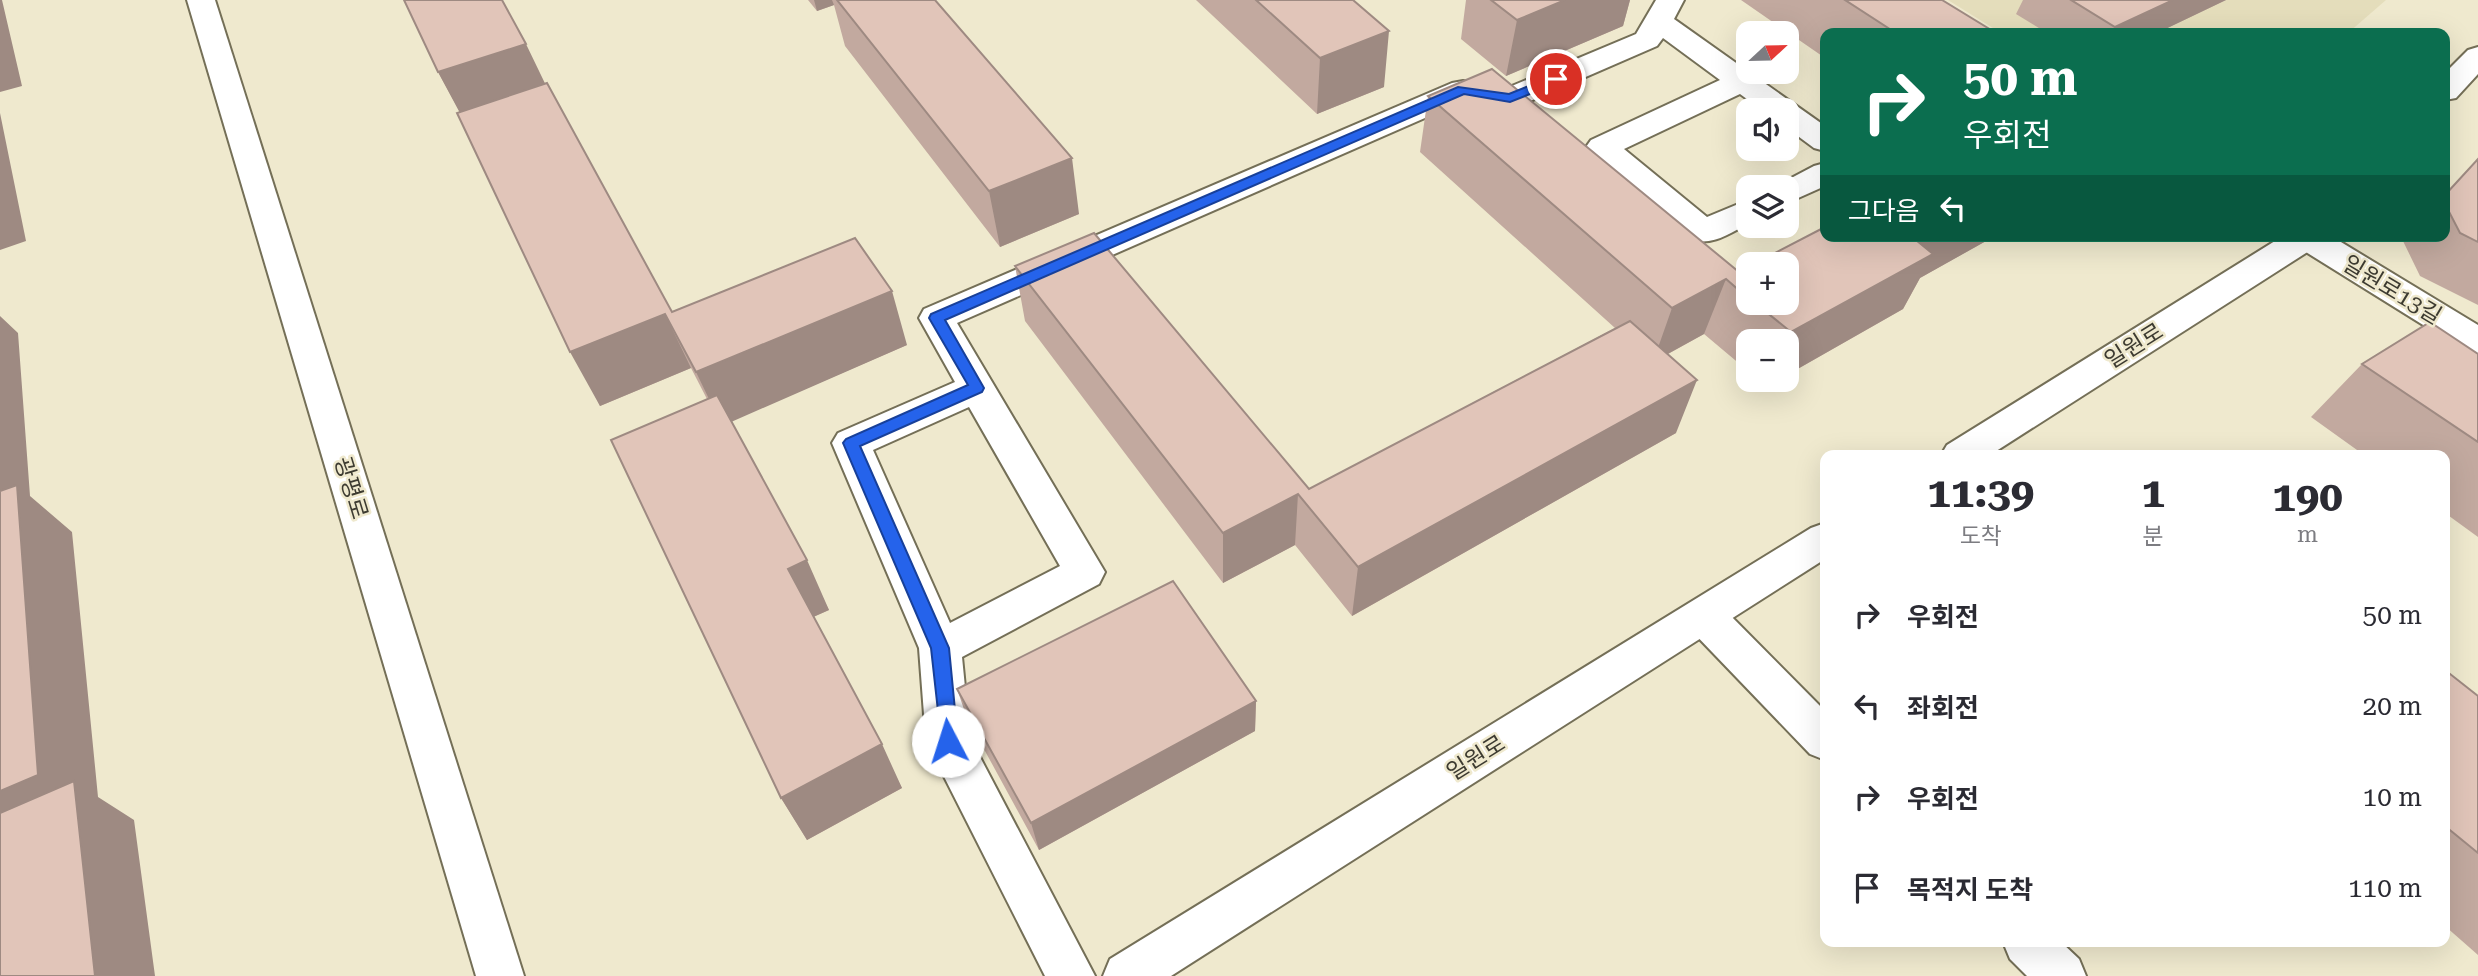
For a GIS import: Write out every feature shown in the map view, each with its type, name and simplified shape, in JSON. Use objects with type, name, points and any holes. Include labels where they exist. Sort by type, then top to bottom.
[{"type":"street","name":"광평로","points":[[201,0],[500,976]]},
{"type":"street","points":[[940,648],[1086,572],[936,318],[1463,90],[1510,99],[1647,40],[1664,10],[1736,76]]},
{"type":"street","points":[[2450,86],[2478,56]]},
{"type":"street","points":[[1736,84],[1602,147],[1704,232],[1736,217]]},
{"type":"street","points":[[1746,84],[1765,98]]},
{"type":"street","points":[[1799,122],[1820,137]]},
{"type":"street","points":[[1799,186],[1820,176]]},
{"type":"street","name":"일원로","points":[[1968,450],[2299,242]]},
{"type":"street","name":"일원로13길","points":[[2315,242],[2478,342]]},
{"type":"street","points":[[977,388],[851,443],[940,648],[948,741],[1070,976]]},
{"type":"street","name":"일원로","points":[[1127,976],[1820,542]]},
{"type":"street","points":[[1704,615],[1820,735]]},
{"type":"street","points":[[2032,947],[2062,976]]},
{"type":"shaded area","points":[[1948,0],[2386,0],[2354,28],[1993,28]]},
{"type":"building","points":[[404,0],[502,0],[526,44],[438,72]]},
{"type":"building","points":[[837,0],[935,0],[1072,158],[989,191]]},
{"type":"building","points":[[1256,0],[1353,0],[1389,31],[1320,58]]},
{"type":"building","points":[[1491,0],[1565,0],[1517,20]]},
{"type":"building","points":[[1845,0],[1942,0],[1988,28],[1888,28]]},
{"type":"building","points":[[2071,0],[2173,0],[2115,27]]},
{"type":"building","points":[[1492,69],[1736,270],[1736,288],[1726,279],[1672,308],[1428,96]]},
{"type":"building","points":[[547,83],[672,312],[855,238],[892,291],[696,372],[665,314],[570,352],[457,113]]},
{"type":"building","points":[[2478,159],[2478,242],[2460,233],[2450,214],[2450,190]]},
{"type":"building","points":[[1820,230],[1820,242],[1918,242],[1933,254],[1796,329],[1787,329],[1770,315],[1799,315],[1799,252],[1777,252]]},
{"type":"building","points":[[1094,233],[1309,489],[1630,321],[1697,380],[1358,567],[1298,494],[1223,533],[1015,266]]},
{"type":"building","points":[[2430,322],[2478,354],[2478,442],[2362,364]]},
{"type":"building","points":[[717,395],[807,560],[788,569],[882,744],[781,798],[611,440]]},
{"type":"building","points":[[17,485],[38,775],[0,791],[0,491]]},
{"type":"building","points":[[1173,581],[1256,701],[1031,823],[957,689]]},
{"type":"building","points":[[2450,674],[2478,696],[2478,853],[2450,830]]},
{"type":"building","points":[[74,781],[95,976],[0,976],[0,813]]},
{"type":"route","points":[[948,741],[940,648],[851,443],[977,388],[936,318],[1463,90],[1510,99],[1556,79]]}]
